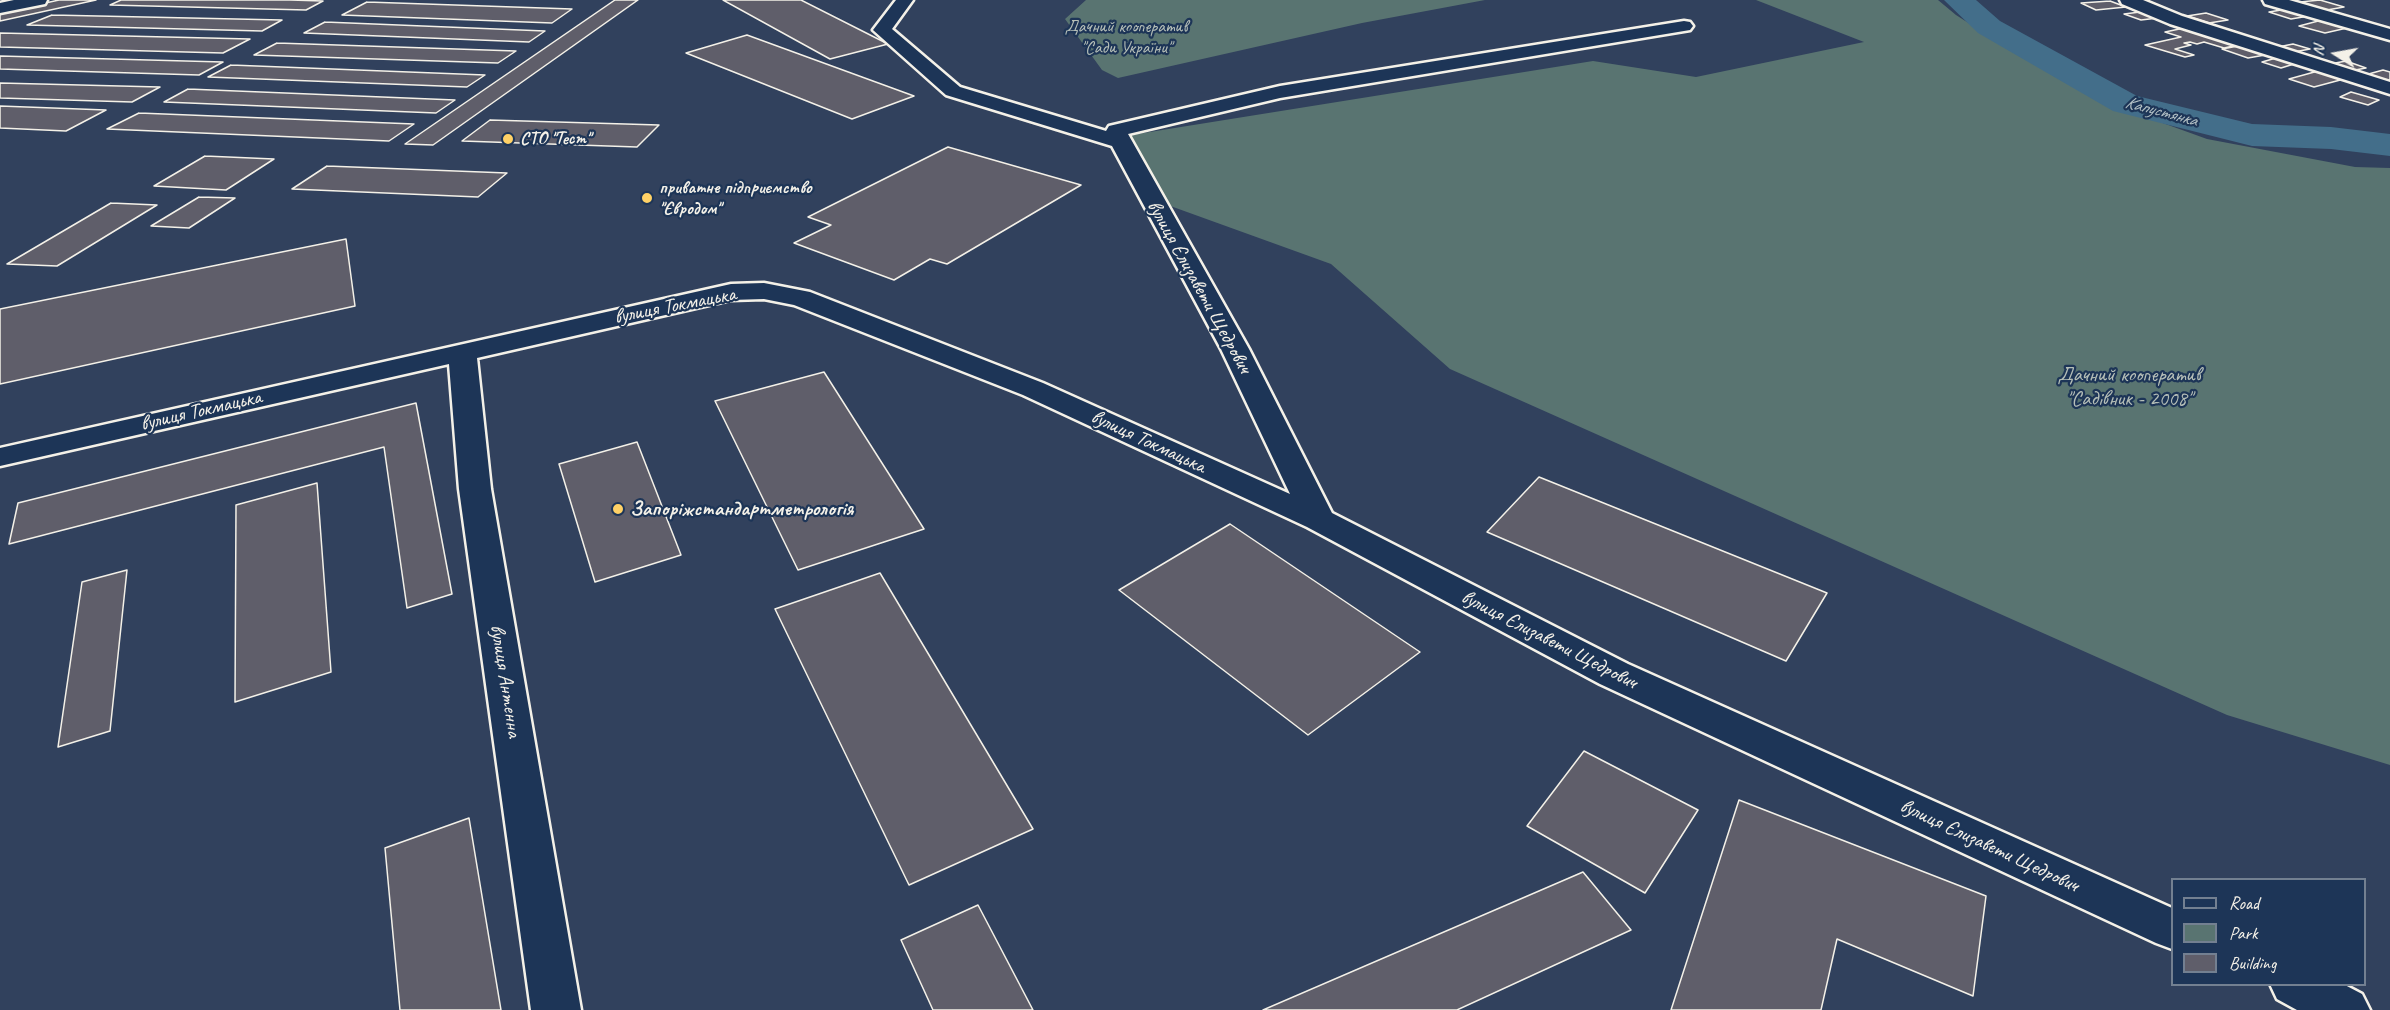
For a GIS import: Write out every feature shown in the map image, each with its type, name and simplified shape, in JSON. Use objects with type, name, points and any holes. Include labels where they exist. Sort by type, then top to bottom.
[{"type":"street","points":[[0,8],[39,0]]},
{"type":"street","points":[[905,0],[882,30],[953,91],[1120,142]]},
{"type":"street","points":[[2128,0],[2176,20],[2390,88]]},
{"type":"street","points":[[2271,0],[2390,35]]},
{"type":"street","points":[[1120,142],[1116,130],[1280,92],[1684,26]]},
{"type":"street","name":"вулиця Єлизавети Щедрович","points":[[1120,142],[1235,349],[1318,520],[1614,674],[2171,929]]},
{"type":"street","name":"вулиця Токмацька","points":[[0,457],[731,292],[764,291],[801,298],[1033,389],[1318,520]]},
{"type":"street","name":"вулиця Антенна","points":[[462,352],[475,489],[556,1010]]},
{"type":"street","points":[[2298,986],[2345,1010]]},
{"type":"green space","name":"Дачний кооператив \"Сади України\"","points":[[1086,0],[1485,0],[1362,23],[1118,78],[1102,70],[1065,19]]},
{"type":"green space","name":"Дачний кооператив \"Садівник - 2008\"","points":[[1756,0],[1938,0],[1956,15],[2025,59],[2102,101],[2207,139],[2355,167],[2390,168],[2390,765],[2227,715],[1450,369],[1331,264],[1151,199],[1131,135],[1593,61],[1696,77],[1864,42]]},
{"type":"building","points":[[59,0],[96,0],[0,21],[0,13]]},
{"type":"building","points":[[121,0],[323,1],[306,10],[110,5]]},
{"type":"building","points":[[615,0],[638,0],[433,145],[405,144]]},
{"type":"building","points":[[723,0],[801,0],[888,44],[830,59]]},
{"type":"building","points":[[2320,0],[2344,7],[2327,10],[2300,2]]},
{"type":"building","points":[[2110,1],[2126,7],[2096,10],[2081,3]]},
{"type":"building","points":[[367,2],[572,9],[552,23],[342,15]]},
{"type":"building","points":[[2287,9],[2309,16],[2291,19],[2269,12]]},
{"type":"building","points":[[2140,12],[2158,18],[2141,20],[2124,14]]},
{"type":"building","points":[[2206,13],[2228,20],[2209,23],[2187,16]]},
{"type":"building","points":[[52,15],[282,20],[262,31],[27,25]]},
{"type":"building","points":[[2322,20],[2347,28],[2325,33],[2299,26]]},
{"type":"building","points":[[325,22],[545,31],[529,42],[304,33]]},
{"type":"building","points":[[2184,28],[2238,45],[2224,48],[2204,42],[2184,43],[2191,45],[2175,49],[2194,55],[2185,57],[2145,45],[2181,37],[2165,32]]},
{"type":"building","points":[[0,33],[250,39],[223,53],[0,47]]},
{"type":"building","points":[[747,35],[914,96],[852,119],[686,53]]},
{"type":"building","points":[[277,43],[516,51],[498,63],[254,55]]},
{"type":"building","points":[[2293,44],[2310,49],[2294,52],[2278,47]]},
{"type":"building","points":[[2238,46],[2265,55],[2248,58],[2222,49]]},
{"type":"building","points":[[0,56],[223,62],[199,75],[0,69]]},
{"type":"building","points":[[2276,58],[2294,64],[2281,68],[2262,62]]},
{"type":"building","points":[[2346,61],[2366,68],[2350,71],[2330,64]]},
{"type":"building","points":[[231,65],[485,75],[467,87],[208,77]]},
{"type":"building","points":[[2383,70],[2390,72],[2390,80],[2365,75]]},
{"type":"building","points":[[2318,71],[2344,79],[2314,87],[2289,79]]},
{"type":"building","points":[[0,83],[160,87],[132,102],[0,98]]},
{"type":"building","points":[[188,89],[455,100],[436,113],[164,102]]},
{"type":"building","points":[[2351,92],[2379,100],[2368,105],[2340,97]]},
{"type":"building","points":[[0,106],[106,110],[66,131],[0,128]]},
{"type":"building","points":[[139,113],[414,124],[389,141],[107,129]]},
{"type":"building","points":[[490,120],[659,125],[637,147],[462,141]]},
{"type":"building","points":[[948,147],[1081,185],[947,264],[930,259],[894,280],[794,243],[831,225],[808,217]]},
{"type":"building","points":[[205,156],[274,159],[226,190],[154,186]]},
{"type":"building","points":[[327,166],[507,173],[478,197],[292,189]]},
{"type":"building","points":[[199,197],[235,198],[189,228],[151,226]]},
{"type":"building","points":[[111,203],[157,205],[57,266],[7,264]]},
{"type":"building","points":[[346,239],[355,306],[0,384],[0,309]]},
{"type":"building","points":[[824,372],[924,529],[798,570],[715,401]]},
{"type":"building","points":[[416,403],[452,594],[407,608],[384,447],[9,544],[18,503]]},
{"type":"building","name":"Запоріжстандартметрологія","points":[[637,442],[681,555],[595,582],[559,464]]},
{"type":"building","points":[[1539,477],[1827,593],[1786,661],[1487,532]]},
{"type":"building","points":[[317,483],[331,672],[235,702],[236,505]]},
{"type":"building","points":[[1230,524],[1420,652],[1308,735],[1119,590]]},
{"type":"building","points":[[127,570],[110,731],[58,747],[82,582]]},
{"type":"building","points":[[880,573],[1033,829],[909,885],[775,609]]},
{"type":"building","points":[[1584,751],[1698,810],[1645,893],[1527,826]]},
{"type":"building","points":[[1739,800],[1986,896],[1973,996],[1837,939],[1821,1010],[1671,1010]]},
{"type":"building","points":[[469,818],[501,1010],[400,1010],[385,848]]},
{"type":"building","points":[[1583,872],[1631,930],[1457,1010],[1263,1010]]},
{"type":"building","points":[[978,905],[1033,1010],[933,1010],[901,940]]},
{"type":"waterway","name":"Капустянка","points":[[1959,0],[1989,27],[2125,104],[2252,135],[2331,138],[2390,145]]},
{"type":"place","name":"СТО \"Тест\"","points":[[508,139]]},
{"type":"place","name":"приватне підприємство \"Євродом\"","points":[[647,198]]},
{"type":"place","name":"Запоріжстандартметрологія","points":[[618,509]]}]
